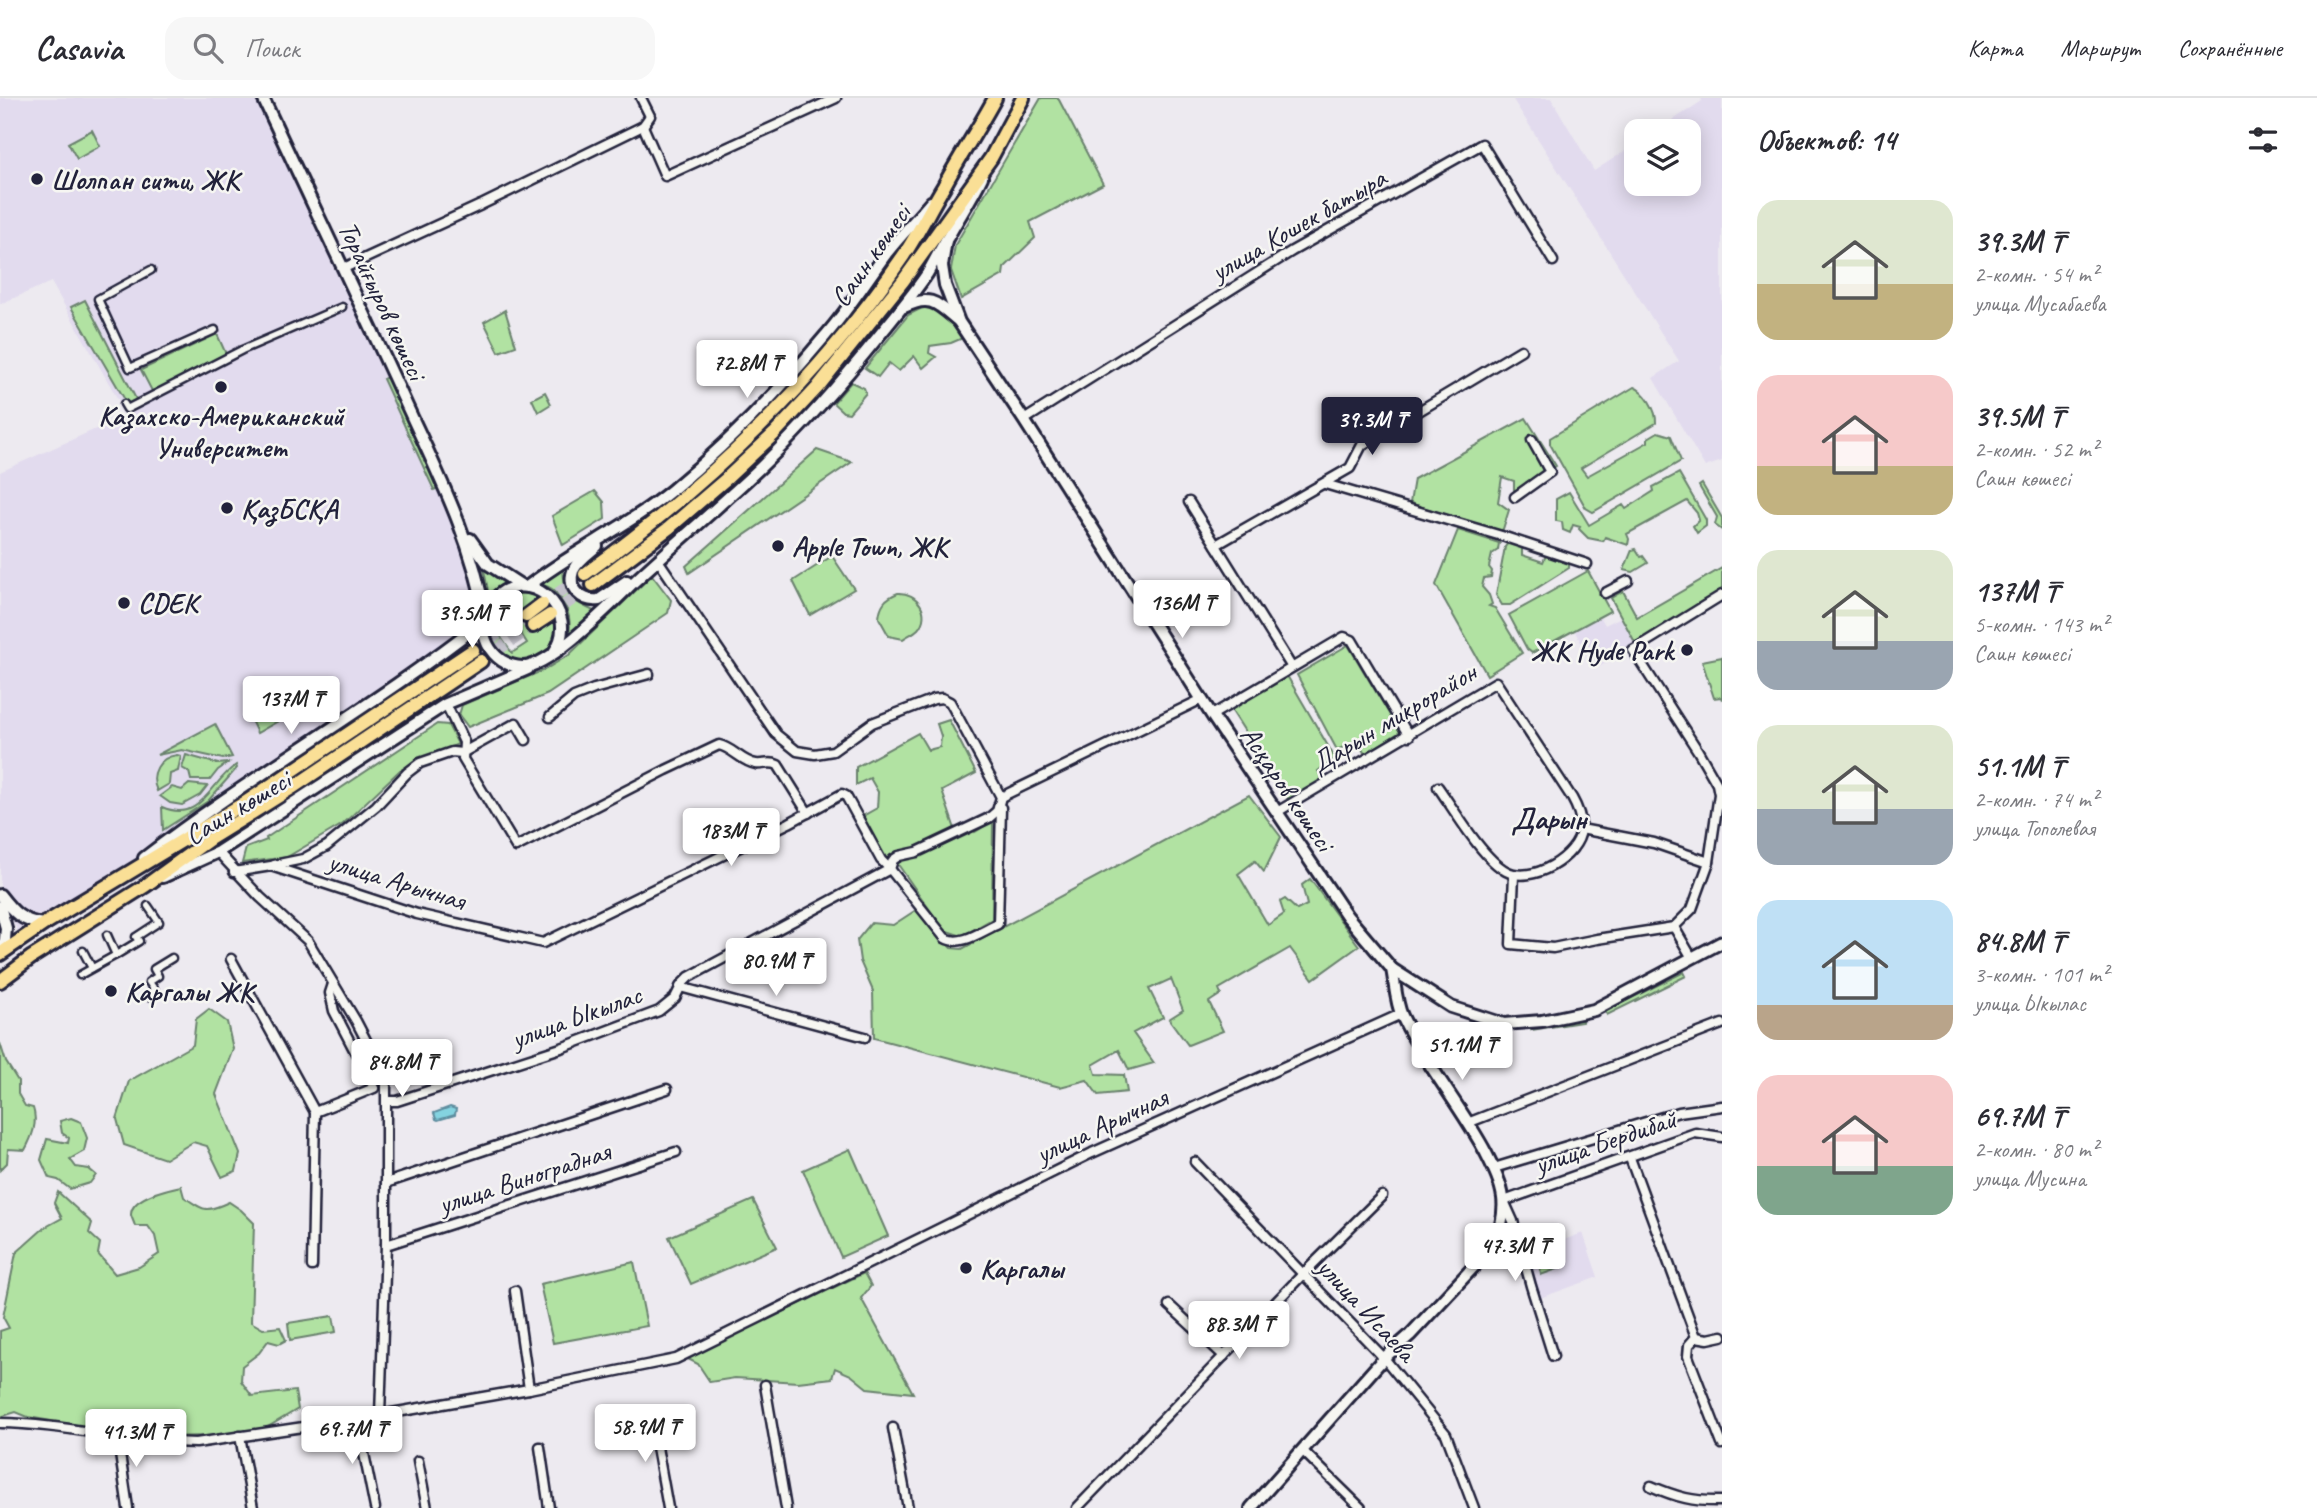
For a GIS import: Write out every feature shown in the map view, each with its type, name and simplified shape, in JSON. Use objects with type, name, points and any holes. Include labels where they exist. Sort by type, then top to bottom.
[{"type":"main road","name":"Саин көшесі","points":[[585,574],[662,517],[717,469],[786,402],[833,348],[892,272],[928,218],[943,186],[995,98]]},
{"type":"main road","points":[[593,585],[669,528],[748,459],[817,388],[861,336],[991,158],[1023,98]]},
{"type":"main road","points":[[529,621],[546,610]]},
{"type":"main road","points":[[119,878],[246,802],[473,650]]},
{"type":"main road","points":[[145,886],[210,839],[292,788],[481,661]]},
{"type":"main road","name":"Саин көшесі","points":[[2,952],[119,878]]},
{"type":"main road","name":"Саин көшесі","points":[[0,981],[32,957],[145,886]]},
{"type":"street","name":"Торайғыров көшесі","points":[[263,98],[344,268],[459,522]]},
{"type":"street","points":[[344,268],[643,126],[650,116],[642,98]]},
{"type":"street","points":[[643,126],[665,176],[836,98]]},
{"type":"street","name":"улица Кошек батыра","points":[[1024,419],[1292,251],[1482,144],[1553,261]]},
{"type":"street","points":[[459,522],[476,571],[484,618],[483,631],[489,648],[502,661],[522,667],[542,662],[588,625],[760,468],[818,409],[926,274],[976,191],[991,158]]},
{"type":"street","points":[[484,618],[491,603],[501,594],[513,588],[525,587],[618,527],[670,492],[713,454],[759,410],[828,333],[886,254],[943,186]]},
{"type":"street","points":[[946,240],[942,266],[945,285],[959,322]]},
{"type":"street","points":[[151,270],[98,299],[130,369],[215,330]]},
{"type":"street","points":[[901,308],[916,301],[930,301],[938,304],[959,322]]},
{"type":"street","points":[[124,404],[127,409],[242,350],[342,307]]},
{"type":"street","name":"Асқаров көшесі","points":[[959,322],[1024,419],[1126,584],[1212,715],[1347,916],[1392,969],[1451,1007],[1504,1024],[1542,1021],[1594,1010],[1722,942]]},
{"type":"street","points":[[1216,545],[1325,484],[1350,468],[1362,444],[1521,350]]},
{"type":"street","points":[[1515,497],[1550,472],[1532,440]]},
{"type":"street","points":[[1325,484],[1505,537],[1587,565]]},
{"type":"street","points":[[1189,502],[1291,666]]},
{"type":"street","points":[[459,522],[488,565],[525,587],[545,594],[558,609],[562,619],[562,634],[553,654]]},
{"type":"street","points":[[618,527],[576,566],[572,581],[577,593],[583,598],[598,600],[658,560]]},
{"type":"street","points":[[446,704],[464,742],[463,759],[516,847],[666,769],[719,745],[754,764],[771,762],[778,765],[808,813],[842,794],[846,796],[881,860],[945,938],[959,942],[998,924],[1001,797],[950,702],[942,698],[872,723],[833,751],[815,754],[797,751],[776,734],[658,560]]},
{"type":"street","points":[[1605,593],[1628,580]]},
{"type":"street","points":[[1514,875],[1511,944],[1553,948],[1674,927],[1692,909],[1709,862],[1719,794],[1717,785],[1633,650],[1722,595]]},
{"type":"street","name":"Саин көшесі","points":[[119,878],[218,803],[434,660],[484,618]]},
{"type":"street","points":[[1212,715],[1343,637],[1352,640],[1409,736]]},
{"type":"street","name":"Саин көшесі","points":[[145,886],[218,852],[446,704],[542,662]]},
{"type":"street","points":[[550,717],[573,697],[649,674]]},
{"type":"street","name":"Дарын микрорайон","points":[[1277,812],[1496,682],[1572,798],[1580,818],[1581,829]]},
{"type":"street","points":[[1001,797],[1202,699]]},
{"type":"street","points":[[271,866],[303,859],[327,846],[376,806],[420,763],[452,752],[462,753],[516,723],[526,740]]},
{"type":"street","points":[[1438,787],[1490,860],[1514,875],[1535,874],[1549,867],[1573,847],[1581,829],[1654,843],[1709,862]]},
{"type":"street","name":"улица Ыкылас","points":[[387,1101],[397,1101],[561,1048],[645,1017],[668,1005],[689,977],[890,869],[893,860],[899,856],[917,852],[989,818],[997,811],[1001,797]]},
{"type":"street","name":"улица Арычная","points":[[234,872],[271,866],[417,914],[547,942],[808,813]]},
{"type":"street","points":[[218,852],[234,872],[308,941],[356,1021],[383,1073],[387,1101],[386,1245],[380,1415]]},
{"type":"street","points":[[0,895],[23,920],[44,924]]},
{"type":"street","points":[[0,906],[6,928],[2,952]]},
{"type":"street","points":[[80,975],[139,941],[136,937],[159,922],[148,906]]},
{"type":"street","points":[[1674,927],[1692,958]]},
{"type":"street","points":[[107,935],[116,955]]},
{"type":"street","points":[[83,951],[92,968]]},
{"type":"street","points":[[149,996],[154,989],[149,982],[158,976],[154,970],[172,958]]},
{"type":"street","points":[[231,959],[316,1112],[312,1266]]},
{"type":"street","points":[[1392,969],[1401,1014],[1470,1122],[1494,1168],[1513,1221],[1553,1356]]},
{"type":"street","points":[[316,1112],[374,1088],[334,1012],[330,993],[333,984]]},
{"type":"street","points":[[680,987],[865,1037]]},
{"type":"street","name":"улица Арычная","points":[[0,1423],[35,1424],[172,1443],[196,1443],[529,1389],[676,1359],[1092,1153],[1401,1014]]},
{"type":"street","points":[[1470,1122],[1722,1024]]},
{"type":"street","points":[[386,1183],[667,1089]]},
{"type":"street","points":[[1494,1168],[1679,1112],[1722,1106]]},
{"type":"street","name":"улица Бердибай","points":[[1504,1200],[1695,1133],[1722,1136]]},
{"type":"street","name":"улица Виноградная","points":[[386,1245],[676,1152]]},
{"type":"street","points":[[1630,1158],[1696,1336]]},
{"type":"street","name":"улица Исаева","points":[[1195,1162],[1384,1358],[1446,1434],[1474,1508]]},
{"type":"street","points":[[1077,1508],[1303,1273],[1382,1196]]},
{"type":"street","points":[[1251,1508],[1384,1358],[1410,1335],[1494,1245],[1500,1231],[1504,1200]]},
{"type":"street","points":[[515,1291],[529,1389]]},
{"type":"street","points":[[1169,1305],[1224,1356]]},
{"type":"street","points":[[1696,1336],[1708,1339],[1722,1336]]},
{"type":"street","points":[[1696,1336],[1689,1345],[1688,1356],[1722,1444]]},
{"type":"street","points":[[765,1385],[786,1508]]},
{"type":"street","points":[[651,1414],[668,1508]]},
{"type":"street","points":[[357,1419],[375,1508]]},
{"type":"street","points":[[893,1428],[908,1508]]},
{"type":"street","points":[[117,1434],[128,1508]]},
{"type":"street","points":[[240,1436],[253,1508]]},
{"type":"street","points":[[540,1447],[549,1508]]},
{"type":"street","points":[[1303,1451],[1361,1508]]},
{"type":"street","points":[[418,1461],[427,1508]]},
{"type":"street","points":[[1651,1486],[1675,1497],[1722,1502]]},
{"type":"shaded area","name":"ҚазБСҚА","points":[[0,98],[263,98],[459,522],[483,621],[119,878],[22,939],[0,898],[0,472],[127,415],[51,282],[0,304]]},
{"type":"shaded area","points":[[1512,98],[1551,98],[1594,171],[1624,152],[1624,196],[1701,196],[1701,119],[1674,119],[1702,101],[1701,98],[1722,98],[1722,461],[1705,467],[1653,378],[1679,361]]},
{"type":"shaded area","points":[[1600,616],[1605,625],[1621,617],[1636,644],[1596,669],[1574,630]]},
{"type":"shaded area","points":[[1583,1233],[1598,1277],[1540,1298],[1527,1253]]},
{"type":"green space","points":[[1041,98],[1058,98],[1103,184],[1030,222],[1035,238],[1004,268],[1003,275],[961,299],[951,270],[955,245]]},
{"type":"green space","points":[[92,130],[100,146],[77,159],[68,143]]},
{"type":"green space","points":[[85,300],[137,401],[128,405],[71,307]]},
{"type":"green space","points":[[924,307],[948,318],[965,337],[951,343],[930,346],[929,353],[936,357],[923,368],[914,356],[899,371],[889,363],[878,377],[865,368],[908,315]]},
{"type":"green space","points":[[505,310],[516,346],[499,352],[484,322]]},
{"type":"green space","points":[[217,334],[226,354],[153,393],[141,370]]},
{"type":"green space","points":[[389,376],[438,488],[434,490],[383,379]]},
{"type":"green space","points":[[851,382],[864,388],[866,393],[849,413],[843,412],[833,403]]},
{"type":"green space","points":[[1634,387],[1650,402],[1656,423],[1581,468],[1587,476],[1648,442],[1648,438],[1658,432],[1671,436],[1681,461],[1593,512],[1586,508],[1550,444],[1550,438]]},
{"type":"green space","points":[[545,392],[551,404],[538,412],[532,399]]},
{"type":"green space","points":[[1526,418],[1556,466],[1514,495],[1514,481],[1502,477],[1498,502],[1509,510],[1503,529],[1499,532],[1410,503],[1414,479]]},
{"type":"green space","points":[[817,450],[852,462],[689,573],[686,566]]},
{"type":"green space","points":[[1679,473],[1706,520],[1706,526],[1697,533],[1693,526],[1699,520],[1697,513],[1687,501],[1627,534],[1628,545],[1605,537],[1603,541],[1588,538],[1580,527],[1573,525],[1570,533],[1563,530],[1562,522],[1556,521],[1556,499],[1569,492],[1589,525],[1623,505],[1626,509],[1654,491],[1653,487]]},
{"type":"green space","points":[[1702,484],[1722,518],[1722,530],[1715,525],[1717,517],[1699,486]]},
{"type":"green space","points":[[595,491],[604,502],[605,519],[563,545],[552,516]]},
{"type":"green space","points":[[1458,530],[1499,543],[1498,550],[1492,554],[1489,567],[1492,571],[1491,577],[1484,578],[1482,587],[1489,595],[1492,604],[1489,606],[1495,608],[1522,653],[1487,675],[1436,585]]},
{"type":"green space","points":[[1508,543],[1522,547],[1522,555],[1543,562],[1546,555],[1569,564],[1569,568],[1510,605],[1502,605],[1496,595]]},
{"type":"green space","points":[[1636,549],[1648,563],[1633,572],[1624,570],[1632,550]]},
{"type":"green space","points":[[832,556],[854,589],[810,615],[793,581]]},
{"type":"green space","points":[[483,565],[508,582],[496,588],[489,596]]},
{"type":"green space","points":[[563,568],[565,585],[570,596],[596,612],[569,634],[569,617],[563,602],[552,589],[536,584]]},
{"type":"green space","points":[[1722,568],[1722,591],[1636,644],[1611,598],[1623,591],[1637,617]]},
{"type":"green space","points":[[1588,571],[1610,611],[1532,653],[1527,649],[1509,615]]},
{"type":"green space","points":[[652,575],[671,600],[668,613],[548,694],[468,727],[459,715],[462,705],[544,670],[569,655]]},
{"type":"green space","points":[[526,593],[543,600],[553,611],[556,625],[554,638],[547,650],[536,658],[523,661],[507,657],[499,651],[492,639],[490,627],[493,612],[498,606],[518,594]],"holes":[[[539,600],[554,622],[540,631],[525,609]],[[511,618],[527,643],[512,653],[495,629]]]},
{"type":"green space","points":[[898,593],[911,596],[923,610],[922,623],[918,629],[903,639],[889,636],[879,618],[884,602]]},
{"type":"green space","points":[[1348,645],[1400,732],[1365,754],[1357,741],[1337,750],[1297,675]]},
{"type":"green space","points":[[1722,657],[1722,700],[1721,697],[1714,698],[1702,661]]},
{"type":"green space","points":[[1286,674],[1335,758],[1318,771],[1324,782],[1290,802],[1230,708]]},
{"type":"green space","points":[[277,701],[285,717],[257,733],[249,716]]},
{"type":"green space","points":[[949,720],[976,773],[942,791],[956,832],[970,827],[975,832],[993,821],[992,919],[962,936],[944,930],[897,863],[885,859],[863,816],[877,808],[878,792],[870,778],[856,785],[856,767],[918,733],[928,750],[940,747],[941,736],[937,724]]},
{"type":"green space","points":[[215,724],[232,757],[223,759],[182,750],[157,755]]},
{"type":"green space","points":[[437,724],[448,725],[458,744],[400,770],[343,824],[287,857],[242,863],[246,848],[267,840],[266,838]]},
{"type":"green space","points":[[186,755],[218,764],[228,763],[210,780],[191,780],[189,772],[182,768]]},
{"type":"green space","points":[[181,756],[178,771],[170,774],[169,784],[157,791],[154,778],[157,767],[165,759]]},
{"type":"green space","points":[[236,765],[237,768],[208,801],[163,830],[162,807],[175,811],[196,806]]},
{"type":"green space","points":[[189,784],[207,786],[200,795],[182,805],[170,803],[160,796],[172,787],[182,790]]},
{"type":"green space","points":[[1249,795],[1281,837],[1264,872],[1255,861],[1238,874],[1268,925],[1284,914],[1280,902],[1285,899],[1297,910],[1307,905],[1302,885],[1310,879],[1359,946],[1313,979],[1290,948],[1219,989],[1221,994],[1209,1002],[1223,1031],[1188,1045],[1169,1019],[1183,1010],[1171,979],[1149,989],[1163,1017],[1133,1033],[1154,1063],[1129,1070],[1119,1050],[1093,1065],[1096,1074],[1124,1075],[1127,1092],[1098,1095],[1087,1080],[1060,1087],[874,1038],[873,991],[860,961],[857,940],[871,923],[893,925],[916,910],[951,948],[962,949]]},
{"type":"green space","points":[[1684,972],[1686,976],[1607,1015],[1605,1011]]},
{"type":"green space","points":[[209,1009],[227,1022],[233,1049],[216,1094],[240,1154],[236,1171],[222,1177],[207,1146],[193,1142],[165,1159],[124,1145],[117,1119],[129,1081],[193,1045],[196,1019]]},
{"type":"green space","points":[[1582,1019],[1582,1022],[1531,1030],[1531,1026]]},
{"type":"green space","points":[[0,1043],[6,1062],[18,1081],[18,1094],[25,1106],[33,1108],[35,1124],[25,1150],[8,1149],[7,1163],[0,1170]]},
{"type":"green space","points":[[71,1118],[81,1122],[87,1138],[84,1151],[70,1159],[76,1167],[89,1169],[96,1175],[90,1183],[70,1189],[58,1180],[49,1178],[41,1160],[47,1139],[68,1143],[69,1138],[62,1133],[60,1121]]},
{"type":"green space","points":[[850,1149],[888,1236],[841,1257],[803,1170]]},
{"type":"green space","points":[[181,1186],[184,1197],[201,1208],[215,1208],[229,1202],[254,1223],[251,1322],[263,1329],[280,1327],[286,1340],[279,1344],[268,1341],[259,1353],[242,1366],[241,1381],[252,1396],[295,1391],[298,1409],[266,1428],[215,1436],[150,1437],[127,1425],[104,1430],[28,1417],[16,1412],[0,1417],[0,1331],[9,1328],[3,1317],[16,1253],[44,1228],[62,1218],[54,1203],[58,1192],[92,1223],[89,1233],[100,1243],[98,1254],[115,1274],[139,1267],[159,1254],[155,1236],[148,1226],[135,1226],[131,1215],[136,1203],[150,1195]]},
{"type":"green space","points":[[753,1200],[777,1247],[691,1284],[669,1237]]},
{"type":"green space","points":[[1556,1247],[1557,1269],[1541,1275],[1538,1254]]},
{"type":"green space","points":[[634,1262],[647,1326],[553,1343],[540,1284]]},
{"type":"green space","points":[[864,1273],[871,1286],[861,1298],[913,1393],[867,1388],[851,1375],[835,1368],[832,1378],[798,1382],[735,1378],[710,1382],[698,1364],[686,1358]]},
{"type":"green space","points":[[333,1316],[336,1332],[290,1340],[288,1323]]},
{"type":"water","points":[[450,1107],[456,1109],[455,1115],[436,1119],[434,1113]]},
{"type":"tunnel","points":[[543,604],[585,574]]},
{"type":"tunnel","points":[[550,615],[593,585]]},
{"type":"tunnel","points":[[473,650],[526,616]]},
{"type":"tunnel","points":[[481,661],[533,626]]},
{"type":"place","name":"Шолпан сити, ЖК","points":[[37,179]]},
{"type":"place","name":"Казахско-Американский Университет","points":[[221,387]]},
{"type":"place","name":"ҚазБСҚА","points":[[227,508]]},
{"type":"place","name":"Apple Town, ЖК","points":[[778,546]]},
{"type":"place","name":"CDEK","points":[[124,603]]},
{"type":"place","name":"ЖК Hyde Park","points":[[1687,650]]},
{"type":"place","name":"Каргалы ЖК","points":[[111,991]]},
{"type":"place","name":"Каргалы","points":[[966,1268]]},
{"type":"district","name":"Дарын","points":[[1549,819]]}]
